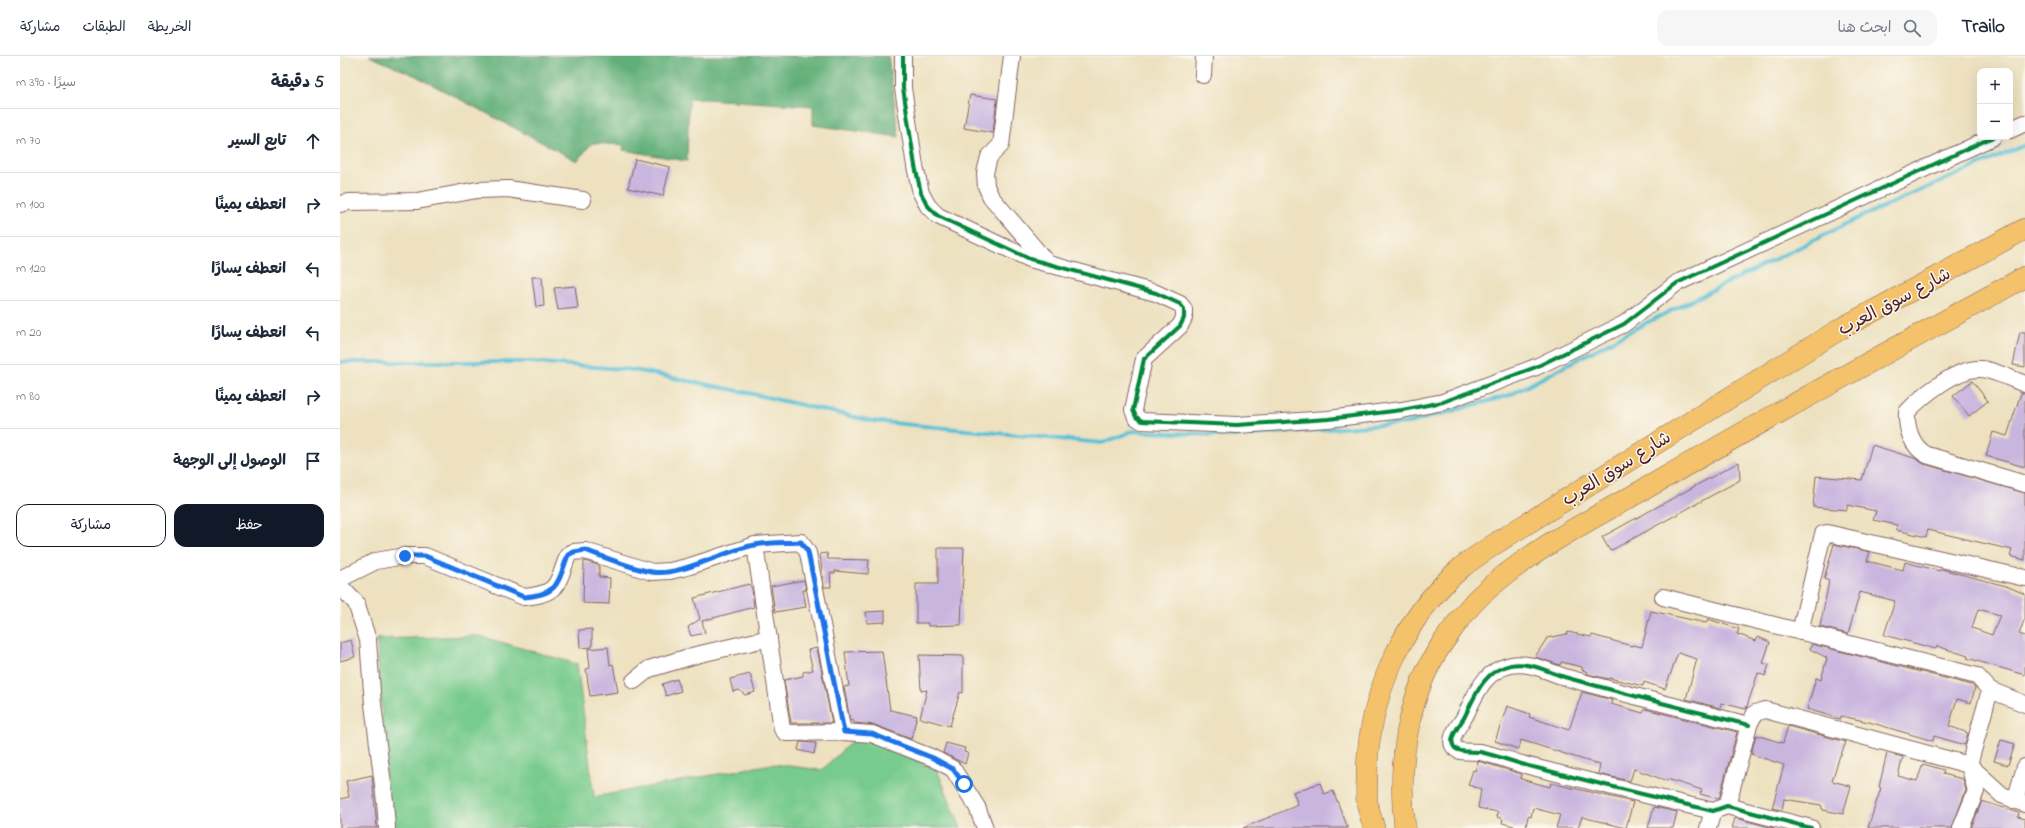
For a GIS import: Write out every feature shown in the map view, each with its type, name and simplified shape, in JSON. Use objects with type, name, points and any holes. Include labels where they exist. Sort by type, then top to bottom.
[{"type":"main road","name":"شارع سوق العرب","points":[[1374,828],[1367,802],[1367,753],[1376,705],[1395,655],[1410,628],[1426,605],[1462,568],[1507,536],[1842,328],[1952,270],[2025,229]]},
{"type":"main road","points":[[1405,828],[1401,795],[1405,740],[1421,684],[1443,641],[1479,597],[1524,560],[1537,552],[1707,453],[2025,276]]},
{"type":"street","points":[[903,56],[903,88],[915,166],[921,193],[928,206],[938,216],[1030,259],[1156,293],[1180,304],[1184,309],[1184,318],[1180,326],[1144,359],[1132,410],[1136,417],[1142,421],[1237,425],[1328,419],[1395,411],[1443,402],[1536,367],[1624,324],[1677,284],[1987,140]]},
{"type":"street","points":[[1012,56],[1001,145],[989,157],[985,173],[986,186],[991,197],[1049,264]]},
{"type":"street","points":[[1203,75],[1204,56]]},
{"type":"street","points":[[2013,129],[2025,123]]},
{"type":"street","points":[[340,204],[349,202],[417,201],[477,190],[508,189],[583,200]]},
{"type":"street","points":[[2025,384],[1981,369],[1970,370],[1937,386],[1907,412],[1906,421],[1917,449],[1927,455],[2025,484]]},
{"type":"street","points":[[1800,632],[1822,538],[1827,532],[2025,578]]},
{"type":"street","points":[[340,579],[376,561],[405,556],[425,556],[524,597],[541,595],[552,589],[558,582],[568,555],[574,552],[585,550],[652,572],[670,571],[686,567],[755,545],[801,542],[808,552],[844,732]]},
{"type":"street","points":[[755,545],[782,729],[786,733],[844,732],[872,734],[933,758],[953,769],[977,807],[985,828]]},
{"type":"street","points":[[340,586],[356,603],[368,640],[373,704],[387,828]]},
{"type":"street","points":[[1663,597],[1977,676],[1990,690],[2025,704]]},
{"type":"street","points":[[634,681],[649,670],[696,655],[768,638]]},
{"type":"street","points":[[1749,725],[1566,678],[1526,664],[1518,664],[1495,671],[1485,678],[1473,697],[1465,716],[1455,732],[1452,742],[1454,748],[1459,751],[1480,752],[1515,763],[1811,828]]},
{"type":"street","points":[[1961,828],[1976,791],[1969,765],[1990,690]]},
{"type":"street","points":[[1708,828],[1720,809],[1749,725],[1755,713],[1765,710],[1969,765],[2002,795],[2020,803],[2025,767]]},
{"type":"green space","points":[[369,56],[888,56],[899,137],[813,125],[813,106],[689,98],[687,161],[623,150],[624,145],[592,143],[577,161],[414,75]]},
{"type":"green space","points":[[479,636],[577,664],[594,797],[772,764],[822,770],[854,739],[873,740],[937,770],[961,828],[389,828],[377,639]]},
{"type":"building","points":[[970,95],[997,99],[993,133],[964,128]]},
{"type":"building","points":[[635,159],[670,167],[663,196],[628,188]]},
{"type":"building","points":[[532,277],[542,277],[544,306],[536,307]]},
{"type":"building","points":[[575,286],[578,308],[558,310],[554,288]]},
{"type":"building","points":[[2020,332],[2025,332],[2025,367],[2013,365]]},
{"type":"building","points":[[1972,381],[1988,401],[1969,416],[1953,396]]},
{"type":"building","points":[[2021,393],[2025,393],[2025,467],[1986,456],[1993,432],[2007,436]]},
{"type":"building","points":[[1872,445],[1914,458],[1924,464],[2025,493],[2025,560],[2010,556],[2012,550],[1928,530],[1926,537],[1896,530],[1897,525],[1873,520],[1876,511],[1847,505],[1847,510],[1813,507],[1816,476],[1862,480]]},
{"type":"building","points":[[1739,462],[1740,480],[1610,551],[1602,537]]},
{"type":"building","points":[[1834,544],[1870,552],[1867,561],[1903,570],[1905,562],[1940,571],[1941,569],[2006,586],[2025,594],[2025,618],[2019,634],[2025,636],[2025,675],[1967,658],[1968,656],[1937,646],[1936,649],[1884,635],[1895,601],[1860,592],[1848,634],[1820,627],[1829,581],[1824,579]],"holes":[[[1978,609],[2000,615],[1992,635],[1972,628]]]},
{"type":"building","points":[[938,548],[964,548],[961,625],[928,626],[928,623],[916,623],[916,584],[938,584]]},
{"type":"building","points":[[827,553],[828,559],[869,560],[868,574],[835,571],[835,573],[830,573],[831,587],[824,587],[820,554]]},
{"type":"building","points":[[584,561],[599,565],[599,577],[610,578],[609,604],[583,603]]},
{"type":"building","points":[[804,580],[806,590],[803,590],[806,607],[775,612],[771,586]]},
{"type":"building","points":[[749,584],[752,589],[754,607],[702,621],[705,633],[691,636],[688,627],[700,619],[694,598]]},
{"type":"building","points":[[885,611],[885,622],[867,623],[866,612]]},
{"type":"building","points":[[1651,611],[1706,623],[1708,619],[1739,629],[1737,634],[1756,641],[1758,637],[1770,642],[1763,663],[1769,665],[1765,676],[1758,673],[1746,709],[1721,703],[1720,708],[1686,699],[1697,659],[1678,653],[1665,689],[1644,682],[1643,686],[1587,674],[1588,672],[1582,670],[1582,667],[1561,662],[1560,665],[1535,657],[1547,638],[1567,634],[1568,632],[1591,637],[1592,635],[1632,646],[1642,647]]},
{"type":"building","points":[[592,629],[592,647],[580,648],[579,630]]},
{"type":"building","points":[[351,640],[355,657],[340,661],[340,643]]},
{"type":"building","points":[[1812,644],[1972,685],[1975,688],[1971,703],[1957,699],[1949,726],[1968,733],[1965,745],[1934,736],[1933,741],[1869,722],[1841,716],[1840,719],[1807,709],[1816,678],[1821,680],[1827,658],[1810,649]]},
{"type":"building","points":[[608,647],[610,665],[613,664],[618,692],[590,696],[586,669],[590,668],[588,649]]},
{"type":"building","points":[[817,648],[832,723],[791,723],[784,680],[803,676],[803,672],[813,670],[808,650]]},
{"type":"building","points":[[882,651],[890,710],[917,716],[911,739],[875,725],[854,723],[853,720],[850,721],[844,687],[849,686],[845,652]]},
{"type":"building","points":[[919,655],[963,656],[963,693],[960,692],[950,726],[920,718],[927,690],[921,691]]},
{"type":"building","points":[[750,674],[755,692],[745,695],[739,690],[733,692],[730,679]]},
{"type":"building","points":[[677,679],[681,691],[666,696],[662,684]]},
{"type":"building","points":[[1582,692],[1612,700],[1611,704],[1643,713],[1645,709],[1737,732],[1719,799],[1700,794],[1702,790],[1667,779],[1667,781],[1634,769],[1630,781],[1598,774],[1600,765],[1521,740],[1518,749],[1495,741],[1507,706],[1530,714],[1529,717],[1569,730]]},
{"type":"building","points":[[1788,726],[1846,742],[1840,755],[1832,781],[1851,786],[1843,814],[1823,810],[1821,805],[1784,799],[1782,810],[1772,808],[1784,765],[1751,754],[1756,735],[1783,743]]},
{"type":"building","points":[[2001,740],[2015,744],[2008,765],[1994,761]]},
{"type":"building","points":[[800,742],[816,743],[814,754],[798,750]]},
{"type":"building","points":[[946,743],[965,748],[964,752],[968,753],[965,764],[943,753]]},
{"type":"building","points":[[1887,753],[1903,757],[1898,776],[1917,781],[1923,764],[1944,770],[1943,774],[1963,779],[1966,790],[1952,828],[1868,828],[1881,788],[1879,787]]},
{"type":"building","points":[[1478,761],[1522,774],[1521,779],[1550,787],[1551,783],[1633,802],[1626,828],[1582,817],[1578,828],[1556,828],[1560,815],[1533,808],[1531,817],[1528,816],[1526,828],[1514,828],[1514,826],[1502,823],[1503,819],[1497,817],[1498,812],[1478,808],[1481,789],[1468,785]]},
{"type":"building","points":[[372,775],[377,828],[340,828],[340,799],[349,797],[346,781]]},
{"type":"building","points":[[1320,783],[1324,794],[1333,791],[1348,828],[1243,828],[1298,805],[1293,792]]},
{"type":"building","points":[[1982,801],[2019,813],[2018,817],[2025,819],[2025,828],[1971,828]]},
{"type":"building","points":[[1654,807],[1677,812],[1673,828],[1648,828]]},
{"type":"building","points":[[1735,818],[1774,828],[1732,828]]},
{"type":"waterway","points":[[340,362],[531,362],[634,370],[744,392],[872,421],[1102,443],[1133,431],[1236,436],[1408,423],[1510,395],[1646,323],[1867,214],[2025,145]]},
{"type":"cycle path","points":[[903,56],[903,88],[915,166],[921,193],[928,206],[938,216],[1030,259],[1156,293],[1180,304],[1184,309],[1184,318],[1180,326],[1144,359],[1133,410],[1136,417],[1142,421],[1237,425],[1328,419],[1402,410],[1443,402],[1536,367],[1624,324],[1677,283],[1987,140]]},
{"type":"cycle path","points":[[1749,725],[1568,678],[1533,666],[1518,664],[1501,668],[1487,678],[1477,692],[1455,732],[1452,741],[1456,749],[1461,751],[1480,752],[1530,766],[1713,811],[1727,806],[1811,828]]},
{"type":"route","points":[[405,556],[425,556],[524,597],[541,595],[552,589],[558,582],[568,555],[574,552],[585,550],[652,572],[670,571],[686,567],[755,545],[801,542],[808,552],[844,732],[872,734],[933,758],[953,769],[964,784]]}]
